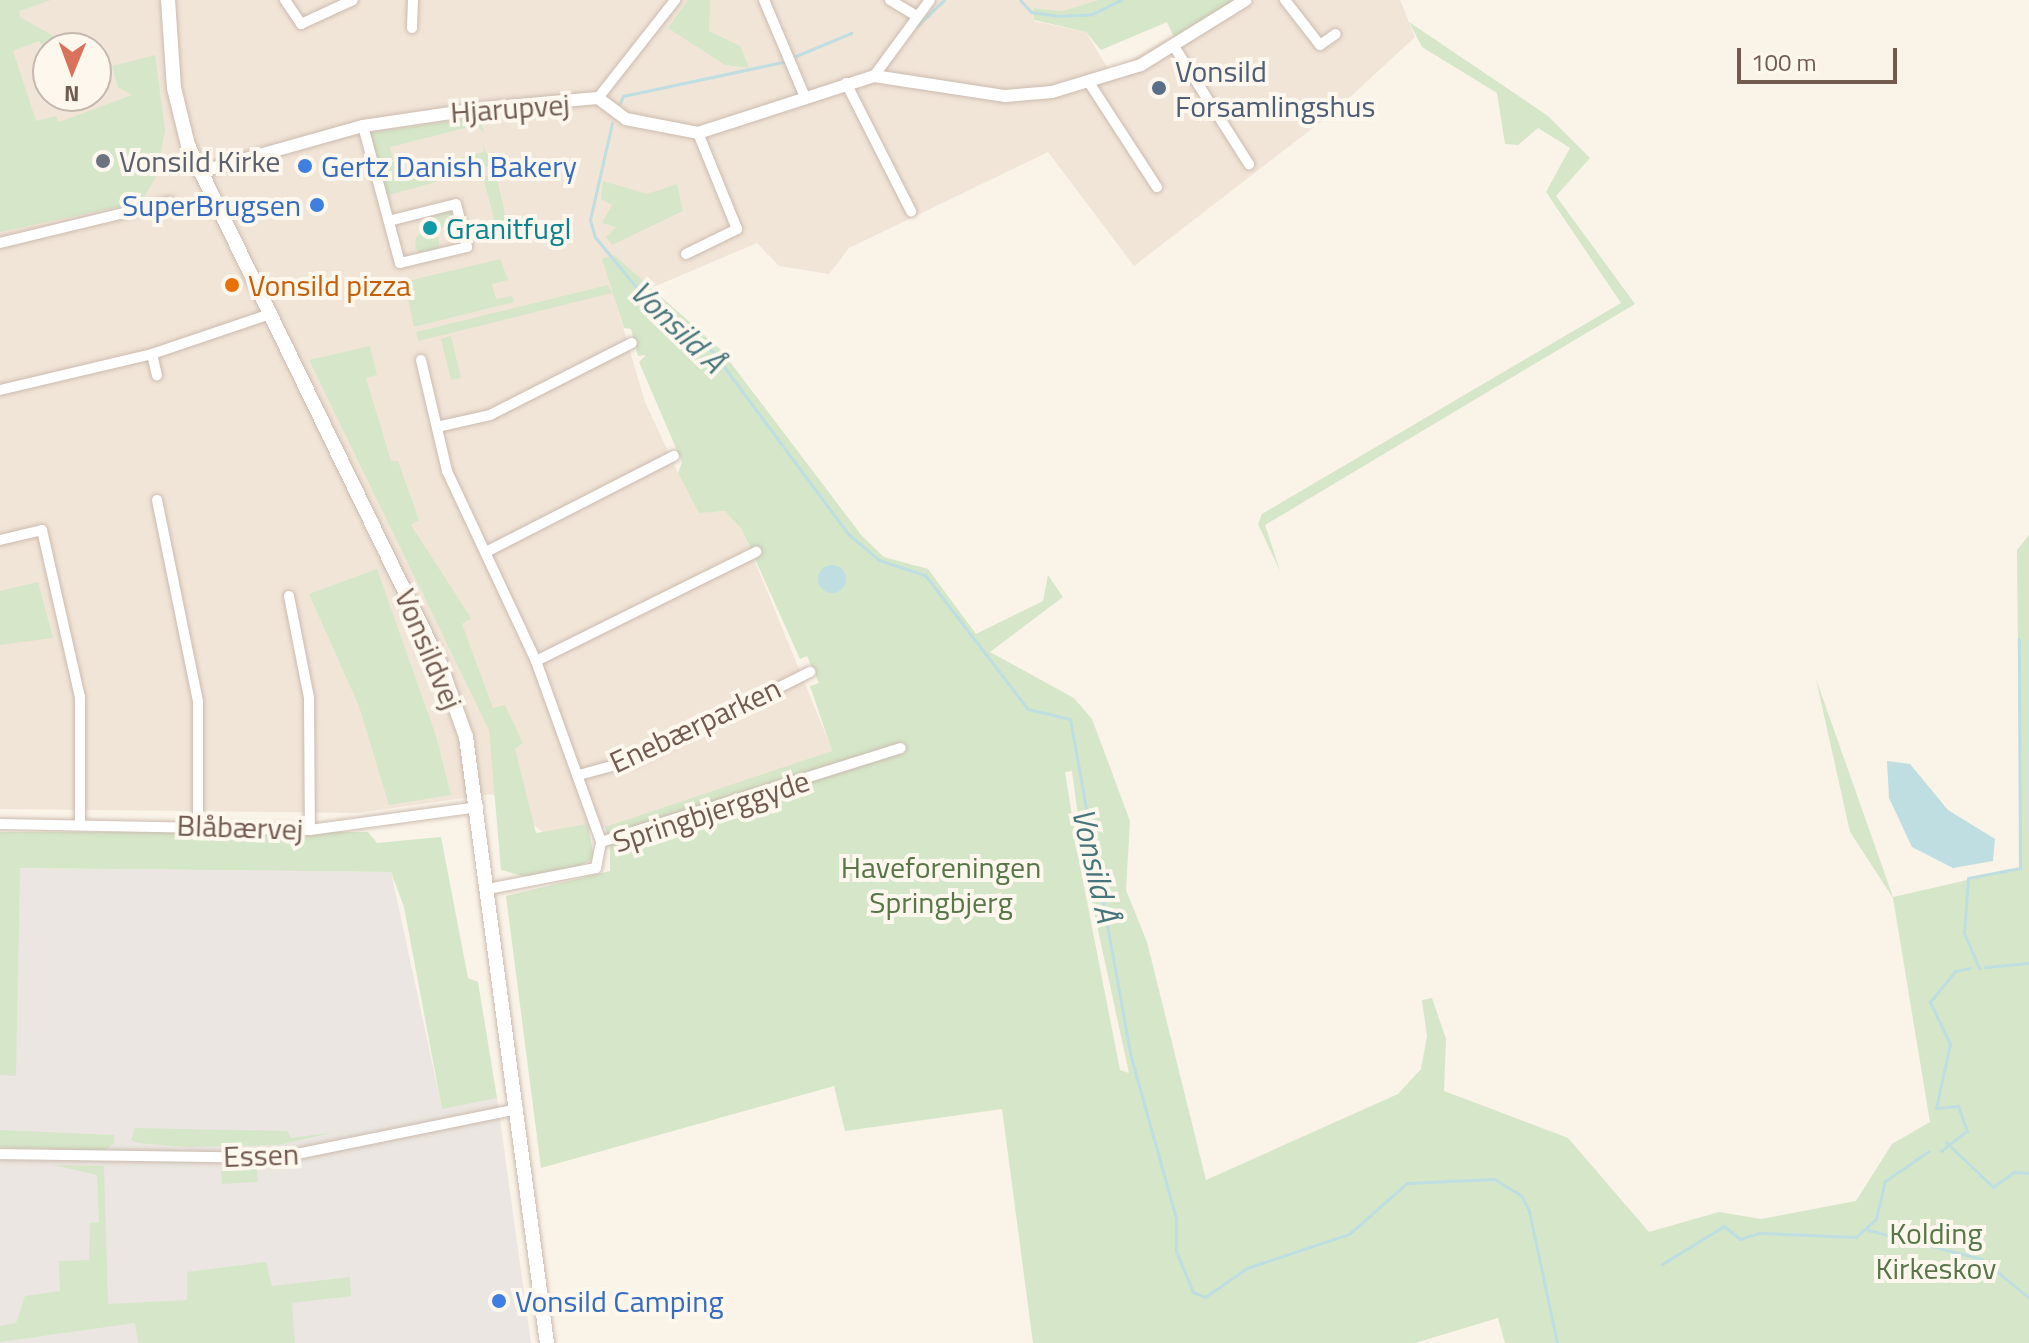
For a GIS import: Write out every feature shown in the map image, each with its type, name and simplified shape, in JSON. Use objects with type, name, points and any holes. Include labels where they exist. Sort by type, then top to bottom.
[{"type":"main road","name":"Vonsildvej","points":[[168,0],[174,88],[199,172],[440,664],[478,807],[547,1343]]},
{"type":"street","points":[[285,0],[301,24],[353,0]]},
{"type":"street","points":[[412,28],[413,0]]},
{"type":"street","points":[[598,98],[675,0]]},
{"type":"street","points":[[764,0],[805,97]]},
{"type":"street","points":[[890,0],[917,16]]},
{"type":"street","points":[[874,76],[930,0]]},
{"type":"street","name":"Hjarupvej","points":[[199,172],[363,126],[598,98],[626,119],[698,133],[874,76],[1005,96],[1090,84],[1175,48],[1246,0]]},
{"type":"street","points":[[1285,0],[1320,45],[1336,34]]},
{"type":"street","points":[[1175,48],[1249,164]]},
{"type":"street","points":[[846,83],[911,211]]},
{"type":"street","points":[[1090,84],[1157,187]]},
{"type":"street","points":[[363,126],[400,263],[467,247],[456,204],[389,221]]},
{"type":"street","points":[[686,254],[737,229],[698,133]]},
{"type":"street","points":[[0,243],[170,202]]},
{"type":"street","points":[[0,390],[152,354],[267,315]]},
{"type":"street","points":[[437,427],[490,415],[632,343]]},
{"type":"street","points":[[152,354],[157,375]]},
{"type":"street","name":"Enebærparken","points":[[421,360],[447,471],[536,661],[601,842]]},
{"type":"street","points":[[486,552],[674,456]]},
{"type":"street","points":[[157,500],[197,689],[198,825]]},
{"type":"street","points":[[0,540],[42,530],[80,697],[80,825]]},
{"type":"street","points":[[536,661],[756,552]]},
{"type":"street","points":[[289,596],[309,698],[310,830]]},
{"type":"street","name":"Enebærparken","points":[[579,775],[637,759],[810,672]]},
{"type":"street","name":"Springbjerggyde","points":[[488,889],[596,868],[601,842],[901,748]]},
{"type":"street","name":"Blåbærvej","points":[[0,824],[198,825],[310,830],[478,807]]},
{"type":"street","name":"Essen","points":[[0,1154],[285,1158],[517,1109]]},
{"type":"shaded area","points":[[0,0],[1098,0],[1062,11],[1035,8],[1034,21],[1086,32],[1110,72],[1233,0],[1400,0],[1415,37],[1335,111],[1134,266],[1048,152],[849,248],[829,274],[779,266],[757,243],[616,303],[645,402],[678,473],[699,512],[725,511],[742,530],[833,752],[607,827],[551,838],[492,794],[357,813],[0,809]]},
{"type":"shaded area","points":[[0,868],[391,872],[442,1108],[497,1098],[531,1343],[0,1343]]},
{"type":"green space","points":[[0,0],[51,0],[19,11],[20,17],[46,32],[32,32],[32,44],[13,51],[36,121],[56,116],[59,122],[86,112],[112,112],[112,102],[132,95],[118,87],[112,66],[155,55],[165,130],[157,175],[141,202],[0,232]]},
{"type":"green space","points":[[688,0],[710,0],[709,31],[740,46],[749,68],[725,65],[668,28]]},
{"type":"green space","points":[[1098,0],[1233,0],[1175,40],[1167,22],[1101,50],[1086,32],[1034,20],[1034,8],[1062,11]]},
{"type":"green space","points":[[1409,22],[1548,116],[1590,158],[1556,196],[1635,304],[1265,525],[1280,571],[1258,524],[1262,514],[1621,303],[1546,192],[1570,148],[1538,128],[1518,145],[1505,144],[1497,93],[1422,47]]},
{"type":"green space","points":[[480,117],[484,133],[477,125],[390,147],[396,173],[484,152],[482,143],[493,167],[460,165],[447,179],[385,196],[368,133]]},
{"type":"green space","points":[[496,174],[509,233],[499,237],[483,177]]},
{"type":"green space","points":[[603,181],[647,194],[677,184],[683,211],[612,245],[606,237],[616,227],[602,223],[612,205],[601,199]]},
{"type":"green space","points":[[452,210],[456,224],[428,231],[424,217]]},
{"type":"green space","points":[[427,231],[435,235],[439,243],[435,251],[427,255],[419,251],[415,243],[419,235]]},
{"type":"green space","points":[[614,255],[721,350],[862,536],[884,557],[928,569],[976,634],[1043,601],[1048,575],[1063,597],[990,652],[1074,698],[1092,719],[1130,821],[1126,890],[1147,942],[1206,1180],[1398,1094],[1421,1069],[1427,1036],[1422,1000],[1432,998],[1446,1039],[1444,1091],[1568,1138],[1649,1232],[1719,1212],[1761,1219],[1856,1201],[1892,1144],[1930,1122],[1893,898],[1850,832],[1816,679],[1893,897],[2020,868],[2017,550],[2029,535],[2029,1343],[1505,1343],[1498,1318],[1415,1343],[1033,1343],[1002,1109],[845,1131],[834,1086],[541,1168],[506,896],[610,871],[610,844],[754,800],[751,793],[608,837],[605,827],[832,751],[810,686],[819,683],[807,656],[800,659],[742,530],[725,511],[699,513],[678,473],[682,462],[639,362],[646,355],[638,356],[631,329],[624,328],[602,259]],"holes":[[[1072,771],[1085,870],[1129,1073],[1120,1070],[1065,772]]]},
{"type":"green space","points":[[500,259],[508,280],[492,284],[496,299],[512,296],[514,302],[414,327],[404,282]]},
{"type":"green space","points":[[608,285],[612,293],[418,341],[416,332]]},
{"type":"green space","points":[[451,336],[461,378],[451,380],[441,339]]},
{"type":"green space","points":[[370,346],[377,375],[366,378],[391,461],[398,461],[419,520],[411,525],[471,618],[462,624],[493,708],[505,705],[523,743],[515,749],[536,833],[588,824],[594,858],[580,866],[526,877],[501,870],[489,730],[309,360]]},
{"type":"green space","points":[[377,569],[436,736],[451,795],[389,805],[359,706],[309,594]]},
{"type":"green space","points":[[38,582],[53,638],[0,645],[0,591]]},
{"type":"green space","points":[[0,832],[368,832],[377,843],[441,837],[468,978],[478,982],[497,1098],[442,1109],[404,907],[391,872],[20,868],[16,1076],[0,1075]]},
{"type":"green space","points":[[135,1128],[287,1131],[291,1138],[335,1132],[278,1145],[187,1147],[138,1143],[131,1140]]},
{"type":"green space","points":[[0,1130],[114,1135],[114,1143],[105,1151],[0,1147]]},
{"type":"green space","points":[[54,1165],[104,1166],[108,1304],[187,1300],[187,1272],[266,1262],[272,1286],[350,1277],[351,1296],[292,1303],[295,1343],[138,1343],[135,1323],[0,1342],[0,1326],[16,1323],[25,1296],[60,1291],[59,1261],[89,1260],[90,1223],[99,1222],[97,1175]]},
{"type":"green space","points":[[221,1167],[257,1167],[258,1182],[222,1184]]},
{"type":"water","points":[[832,565],[842,569],[846,579],[842,589],[832,593],[822,589],[818,579],[822,569]]},
{"type":"water","points":[[1887,761],[1910,764],[1948,810],[1995,839],[1993,861],[1953,868],[1912,847],[1889,798]]},
{"type":"waterway","name":"Vonsild Å","points":[[917,26],[944,0]]},
{"type":"waterway","name":"Vonsild Å","points":[[1020,0],[1031,12],[1058,16],[1092,14],[1121,0]]},
{"type":"waterway","name":"Vonsild Å","points":[[796,56],[851,33]]},
{"type":"waterway","name":"Vonsild Å","points":[[620,103],[623,96],[787,61]]},
{"type":"waterway","name":"Vonsild Å","points":[[612,123],[590,220],[595,237],[641,293],[713,352],[848,534],[879,560],[925,575],[1028,709],[1070,719],[1131,1057],[1176,1218],[1176,1251],[1193,1292],[1205,1297],[1247,1268],[1349,1234],[1407,1183],[1494,1179],[1521,1195],[1529,1211],[1557,1343]]},
{"type":"waterway","points":[[1979,968],[1964,933],[1968,878],[2020,868],[2019,639]]},
{"type":"waterway","points":[[1985,967],[2029,963]]},
{"type":"waterway","points":[[1941,1151],[1967,1131],[1958,1106],[1936,1108],[1950,1044],[1930,1002],[1955,971],[1970,968]]},
{"type":"waterway","points":[[1946,1142],[1993,1187],[2014,1172],[2029,1173]]},
{"type":"waterway","points":[[1662,1264],[1724,1226],[1740,1239],[1759,1233],[1856,1237],[1876,1219],[1885,1181],[1929,1151]]},
{"type":"waterway","points":[[1868,1230],[1982,1259],[2029,1298]]},
{"type":"place","name":"Vonsild Forsamlingshus","points":[[1159,88]]},
{"type":"place","name":"Vonsild Kirke","points":[[103,161]]},
{"type":"place","name":"Gertz Danish Bakery","points":[[305,166]]},
{"type":"place","name":"SuperBrugsen","points":[[317,205]]},
{"type":"place","name":"Granitfugl","points":[[430,228]]},
{"type":"place","name":"Vonsild pizza","points":[[232,285]]},
{"type":"place","name":"Vonsild Camping","points":[[499,1301]]},
{"type":"park label","name":"Haveforeningen Springbjerg","points":[[941,884]]},
{"type":"park label","name":"Kolding Kirkeskov","points":[[1936,1250]]}]
